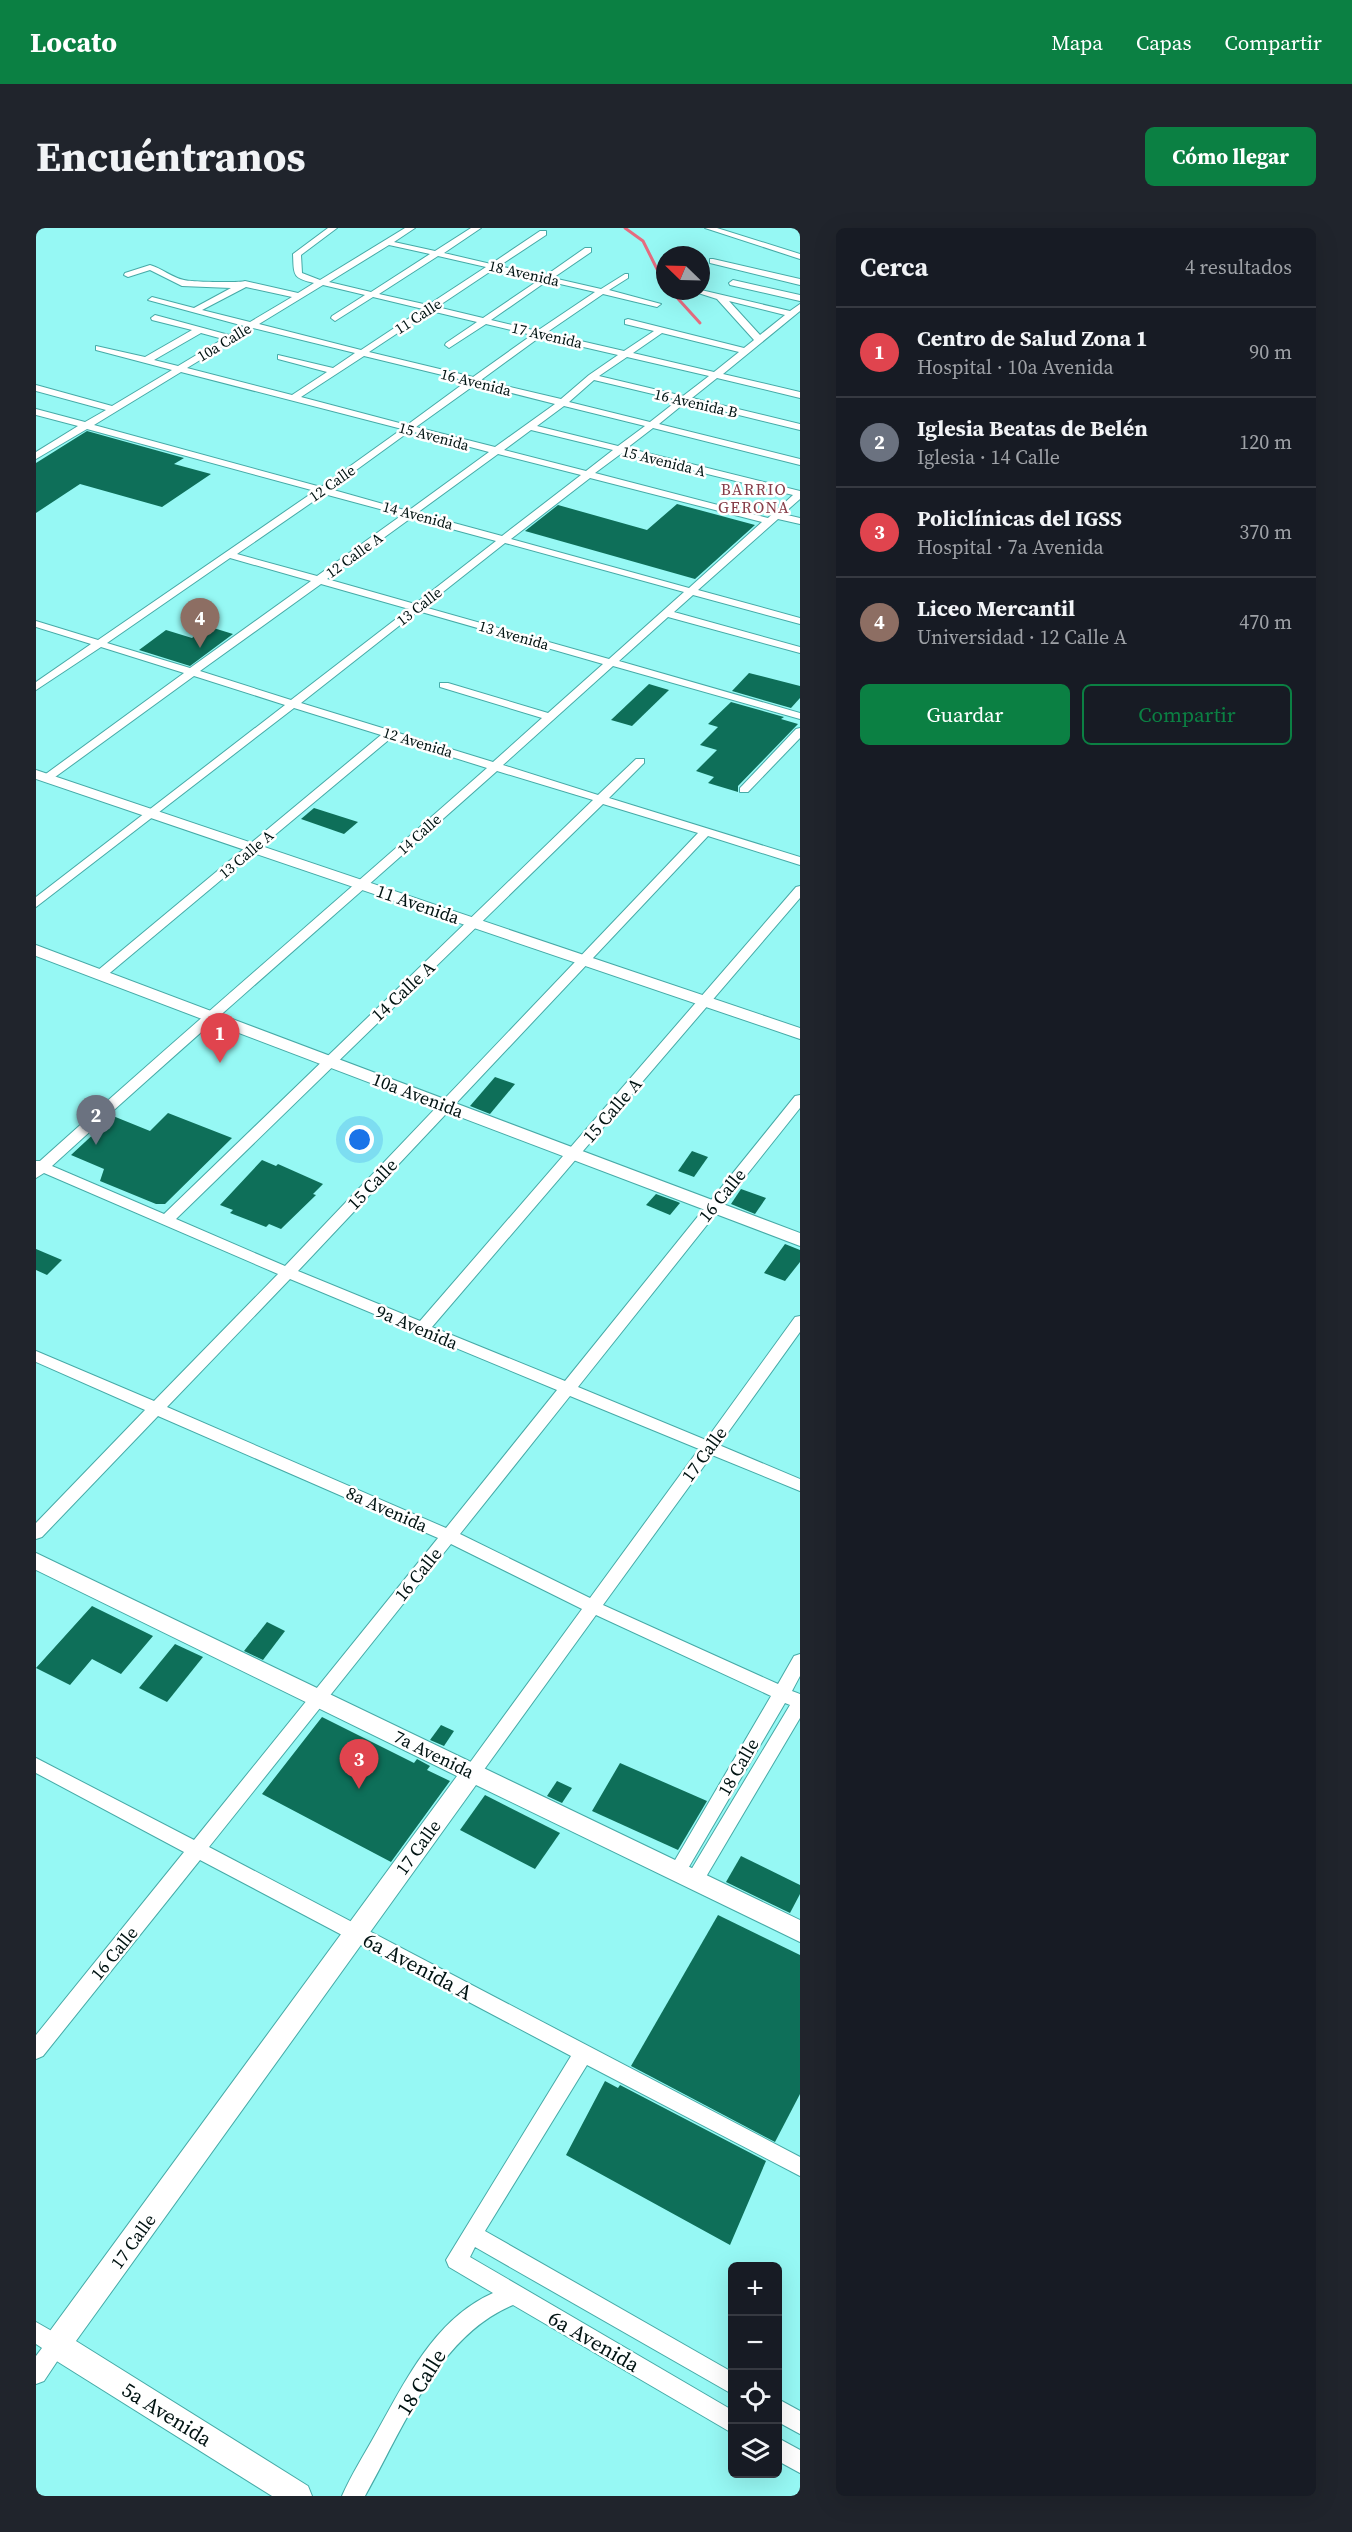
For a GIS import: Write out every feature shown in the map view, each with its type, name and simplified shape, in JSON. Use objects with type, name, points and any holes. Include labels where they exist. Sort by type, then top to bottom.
[{"type":"main road","name":"11 Avenida","points":[[41,776],[800,1034]]},
{"type":"main road","name":"10a Avenida","points":[[36,951],[800,1240]]},
{"type":"main road","name":"7a Avenida","points":[[36,1561],[800,1932]]},
{"type":"main road","name":"17 Calle","points":[[46,2338],[356,1933],[472,1773]]},
{"type":"main road","name":"5a Avenida","points":[[46,2338],[298,2496]]},
{"type":"street","name":"17 Avenida","points":[[333,228],[297,254],[298,271],[302,278],[800,395]]},
{"type":"street","name":"10a Calle","points":[[36,456],[390,243],[411,228]]},
{"type":"street","points":[[335,318],[477,228]]},
{"type":"street","points":[[709,228],[800,257]]},
{"type":"street","name":"11 Calle","points":[[292,399],[543,233]]},
{"type":"street","name":"18 Avenida","points":[[390,243],[657,304]]},
{"type":"street","points":[[449,345],[588,250]]},
{"type":"street","points":[[713,261],[800,282]]},
{"type":"street","points":[[128,276],[150,267],[182,283],[219,282],[301,296]]},
{"type":"street","name":"12 Calle","points":[[36,687],[326,488],[540,334],[625,276]]},
{"type":"street","points":[[733,282],[800,298]]},
{"type":"street","points":[[196,310],[242,285]]},
{"type":"street","points":[[710,295],[791,314]]},
{"type":"street","points":[[721,298],[748,330],[760,340]]},
{"type":"street","name":"16 Avenida","points":[[152,300],[800,462]]},
{"type":"street","name":"13 Calle","points":[[36,903],[588,476],[800,307]]},
{"type":"street","points":[[155,318],[231,338]]},
{"type":"street","points":[[628,322],[746,351]]},
{"type":"street","points":[[147,360],[200,330]]},
{"type":"street","name":"12 Calle A","points":[[41,776],[193,672],[530,427],[592,377],[661,330]]},
{"type":"street","name":"15 Avenida","points":[[99,348],[588,476],[772,518],[800,521]]},
{"type":"street","points":[[281,357],[335,371]]},
{"type":"street","name":"16 Avenida B","points":[[592,377],[800,427]]},
{"type":"street","points":[[36,388],[113,409]]},
{"type":"street","points":[[36,406],[88,424]]},
{"type":"street","name":"14 Avenida","points":[[36,412],[88,424],[694,588],[800,614]]},
{"type":"street","name":"15 Avenida A","points":[[530,427],[800,494]]},
{"type":"street","name":"14 Calle","points":[[38,1168],[210,1015],[362,885],[800,494]]},
{"type":"street","name":"13 Avenida","points":[[227,554],[800,716]]},
{"type":"street","name":"14 Avenida","points":[[694,588],[800,621]]},
{"type":"street","points":[[668,614],[800,650]]},
{"type":"street","name":"12 Avenida","points":[[36,624],[800,861]]},
{"type":"street","points":[[444,686],[550,717]]},
{"type":"street","points":[[744,790],[800,731]]},
{"type":"street","name":"13 Calle A","points":[[101,974],[390,733]]},
{"type":"street","name":"14 Calle A","points":[[166,1220],[328,1061],[603,800],[640,761]]},
{"type":"street","name":"15 Calle","points":[[36,1533],[448,1106],[706,832]]},
{"type":"street","name":"15 Calle A","points":[[422,1329],[800,890]]},
{"type":"street","name":"16 Calle","points":[[36,2050],[800,1099]]},
{"type":"street","name":"9a Avenida","points":[[38,1168],[800,1485]]},
{"type":"street","name":"17 Calle","points":[[472,1773],[800,1321]]},
{"type":"street","name":"8a Avenida","points":[[36,1356],[448,1536],[593,1607],[800,1702]]},
{"type":"street","name":"18 Calle","points":[[685,1877],[800,1661]]},
{"type":"street","name":"18 Calle","points":[[685,1877],[800,1702]]},
{"type":"street","name":"6a Avenida A","points":[[36,1765],[800,2167]]},
{"type":"street","points":[[472,2234],[583,2053]]},
{"type":"street","name":"6a Avenida","points":[[728,2382],[472,2234],[456,2260],[728,2420]]},
{"type":"street","name":"18 Calle","points":[[353,2496],[425,2373],[453,2333],[484,2308],[515,2295]]},
{"type":"street","name":"17 Calle","points":[[36,2373],[46,2338]]},
{"type":"street","points":[[782,2413],[800,2423]]},
{"type":"street","points":[[782,2452],[800,2462]]},
{"type":"building","points":[[87,431],[184,458],[174,464],[211,474],[162,507],[80,484],[36,513],[36,463]]},
{"type":"building","points":[[677,504],[755,525],[695,579],[525,531],[558,505],[647,530]]},
{"type":"building","points":[[207,626],[233,634],[190,666],[139,650],[166,630],[192,638]]},
{"type":"building","points":[[749,673],[800,686],[800,698],[791,708],[732,691]]},
{"type":"building","points":[[649,684],[669,690],[632,726],[611,720]]},
{"type":"building","points":[[731,702],[784,717],[781,719],[798,724],[738,786],[738,792],[708,783],[714,777],[696,771],[717,750],[700,745],[718,727],[708,724]]},
{"type":"building","points":[[314,808],[358,822],[344,834],[301,819]]},
{"type":"building","points":[[495,1077],[515,1084],[490,1114],[470,1106]]},
{"type":"building","points":[[168,1113],[232,1138],[165,1204],[156,1204],[100,1181],[104,1169],[71,1155],[113,1116],[150,1131]]},
{"type":"building","points":[[692,1151],[708,1157],[694,1177],[678,1171]]},
{"type":"building","points":[[262,1160],[276,1166],[278,1164],[323,1184],[313,1194],[316,1195],[281,1229],[269,1224],[266,1227],[230,1213],[233,1210],[220,1205]]},
{"type":"building","points":[[741,1189],[766,1198],[755,1214],[731,1204]]},
{"type":"building","points":[[656,1194],[680,1203],[670,1215],[646,1205]]},
{"type":"building","points":[[785,1244],[800,1250],[800,1262],[785,1281],[764,1273]]},
{"type":"building","points":[[36,1249],[62,1260],[47,1275],[36,1270]]},
{"type":"building","points":[[92,1606],[153,1636],[121,1674],[92,1659],[70,1685],[36,1668]]},
{"type":"building","points":[[267,1622],[285,1631],[263,1660],[244,1651]]},
{"type":"building","points":[[175,1644],[203,1657],[167,1702],[139,1688]]},
{"type":"building","points":[[322,1717],[414,1763],[417,1759],[430,1766],[427,1770],[450,1781],[391,1862],[262,1794]]},
{"type":"building","points":[[441,1725],[454,1731],[444,1746],[430,1740]]},
{"type":"building","points":[[620,1763],[707,1801],[678,1850],[592,1811]]},
{"type":"building","points":[[557,1781],[572,1788],[562,1803],[547,1796]]},
{"type":"building","points":[[485,1795],[560,1833],[535,1869],[460,1830]]},
{"type":"building","points":[[741,1856],[800,1885],[800,1894],[790,1913],[726,1882]]},
{"type":"building","points":[[718,1915],[800,1955],[800,2094],[775,2142],[631,2066]]},
{"type":"building","points":[[605,2081],[618,2088],[620,2085],[766,2161],[730,2245],[566,2155]]},
{"type":"waterway","points":[[625,228],[643,241],[656,267]]},
{"type":"waterway","points":[[679,300],[700,323]]},
{"type":"place","name":"Liceo Mercantil","points":[[200,648]]},
{"type":"place","name":"Centro de Salud Zona 1","points":[[220,1063]]},
{"type":"place","name":"Iglesia Beatas de Belén","points":[[96,1145]]},
{"type":"place","name":"Policlínicas del IGSS","points":[[359,1789]]},
{"type":"district","name":"BARRIO GERONA","points":[[754,498]]}]
